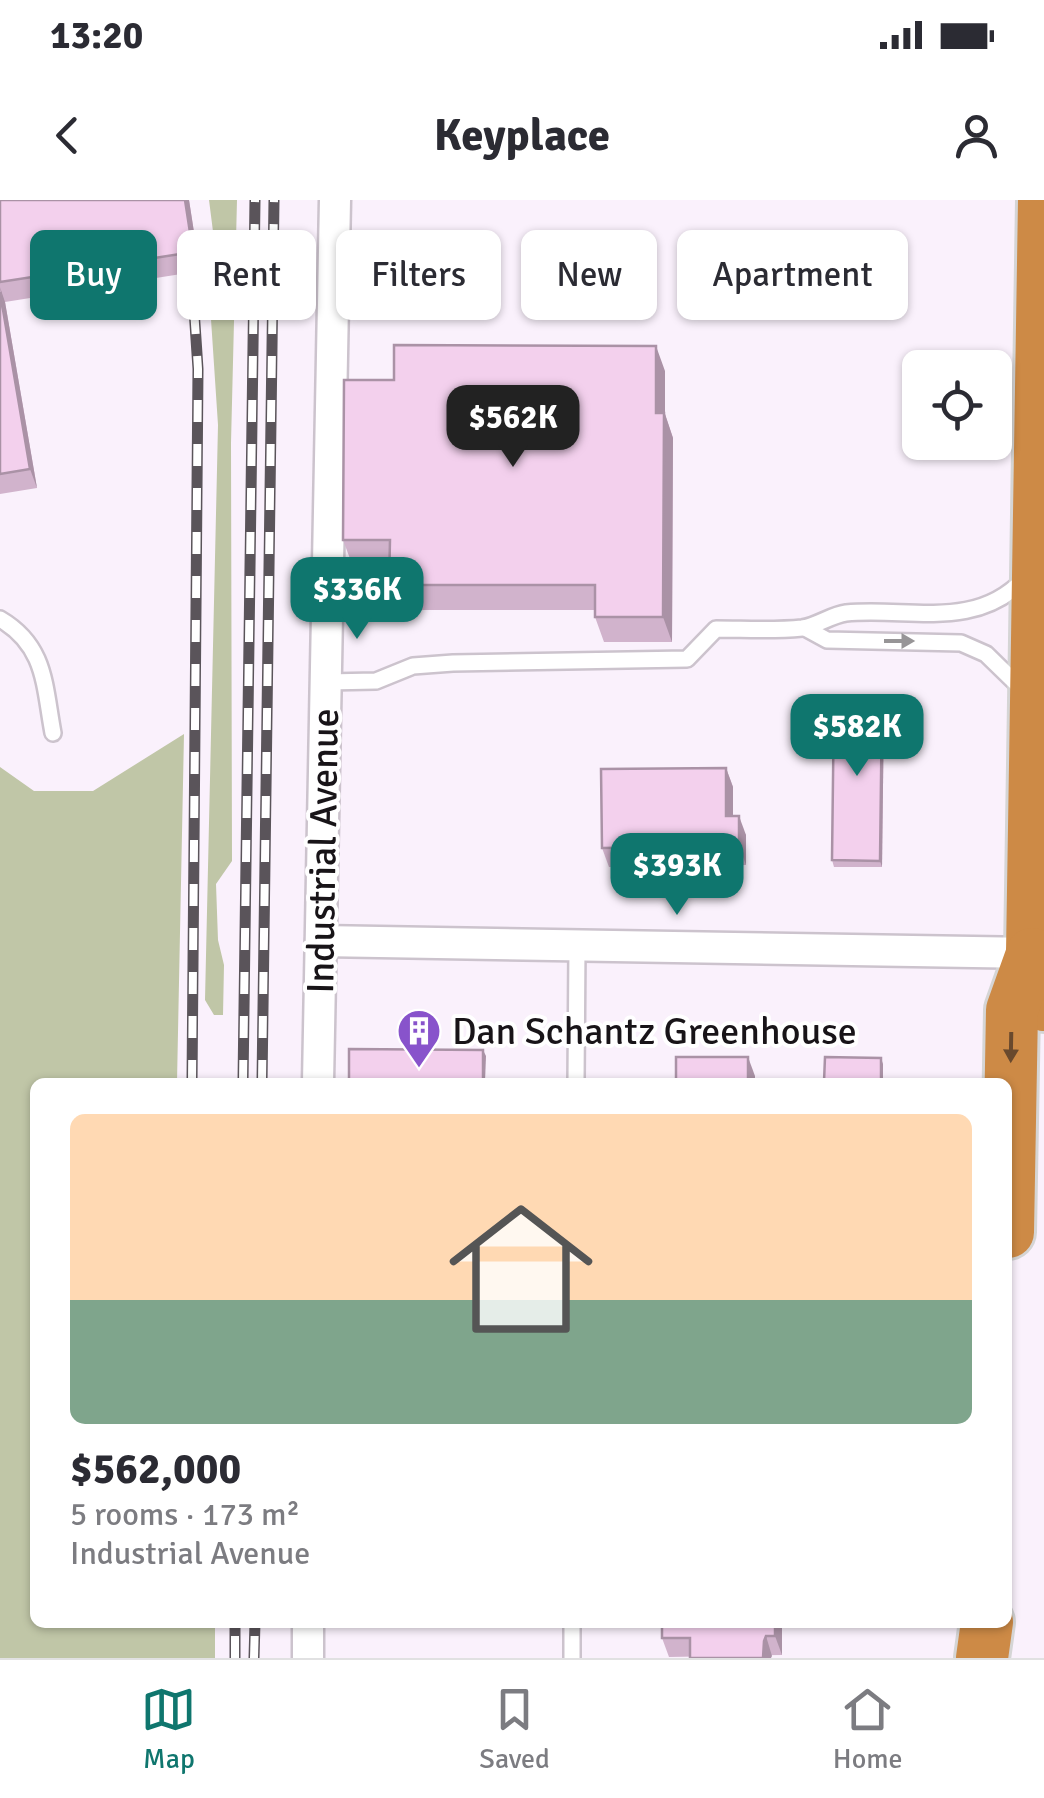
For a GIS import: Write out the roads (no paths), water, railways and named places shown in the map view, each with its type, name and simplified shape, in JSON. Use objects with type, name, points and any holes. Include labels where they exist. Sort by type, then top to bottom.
[{"type":"highway","points":[[1044,200],[1032,953],[1044,1005]]},
{"type":"highway","points":[[1011,1078],[1012,1010],[1032,953]]},
{"type":"highway","points":[[982,1658],[985,1628]]},
{"type":"highway","points":[[1001,1628],[1001,1658]]},
{"type":"street","name":"Industrial Avenue","points":[[318,1078],[335,200]]},
{"type":"street","points":[[321,941],[1032,953]]},
{"type":"street","points":[[308,1628],[308,1658]]},
{"type":"lane","points":[[327,682],[376,681],[413,666],[453,663],[688,659],[716,629],[805,628],[844,613],[944,616],[975,609],[1000,599],[1038,565]]},
{"type":"lane","points":[[0,618],[14,627],[39,658],[53,733]]},
{"type":"lane","points":[[805,628],[826,640],[961,643],[986,654],[1037,705]]},
{"type":"lane","points":[[576,1078],[577,946]]},
{"type":"lane","points":[[572,1628],[572,1658]]},
{"type":"railway","points":[[243,1078],[255,200]]},
{"type":"railway","points":[[262,1078],[274,200]]},
{"type":"railway","points":[[192,1078],[198,369],[195,320]]},
{"type":"railway","points":[[235,1628],[235,1658]]},
{"type":"railway","points":[[254,1658],[255,1628]]},
{"type":"place","name":"Dan Schantz Greenhouse","points":[[419,1069]]}]
